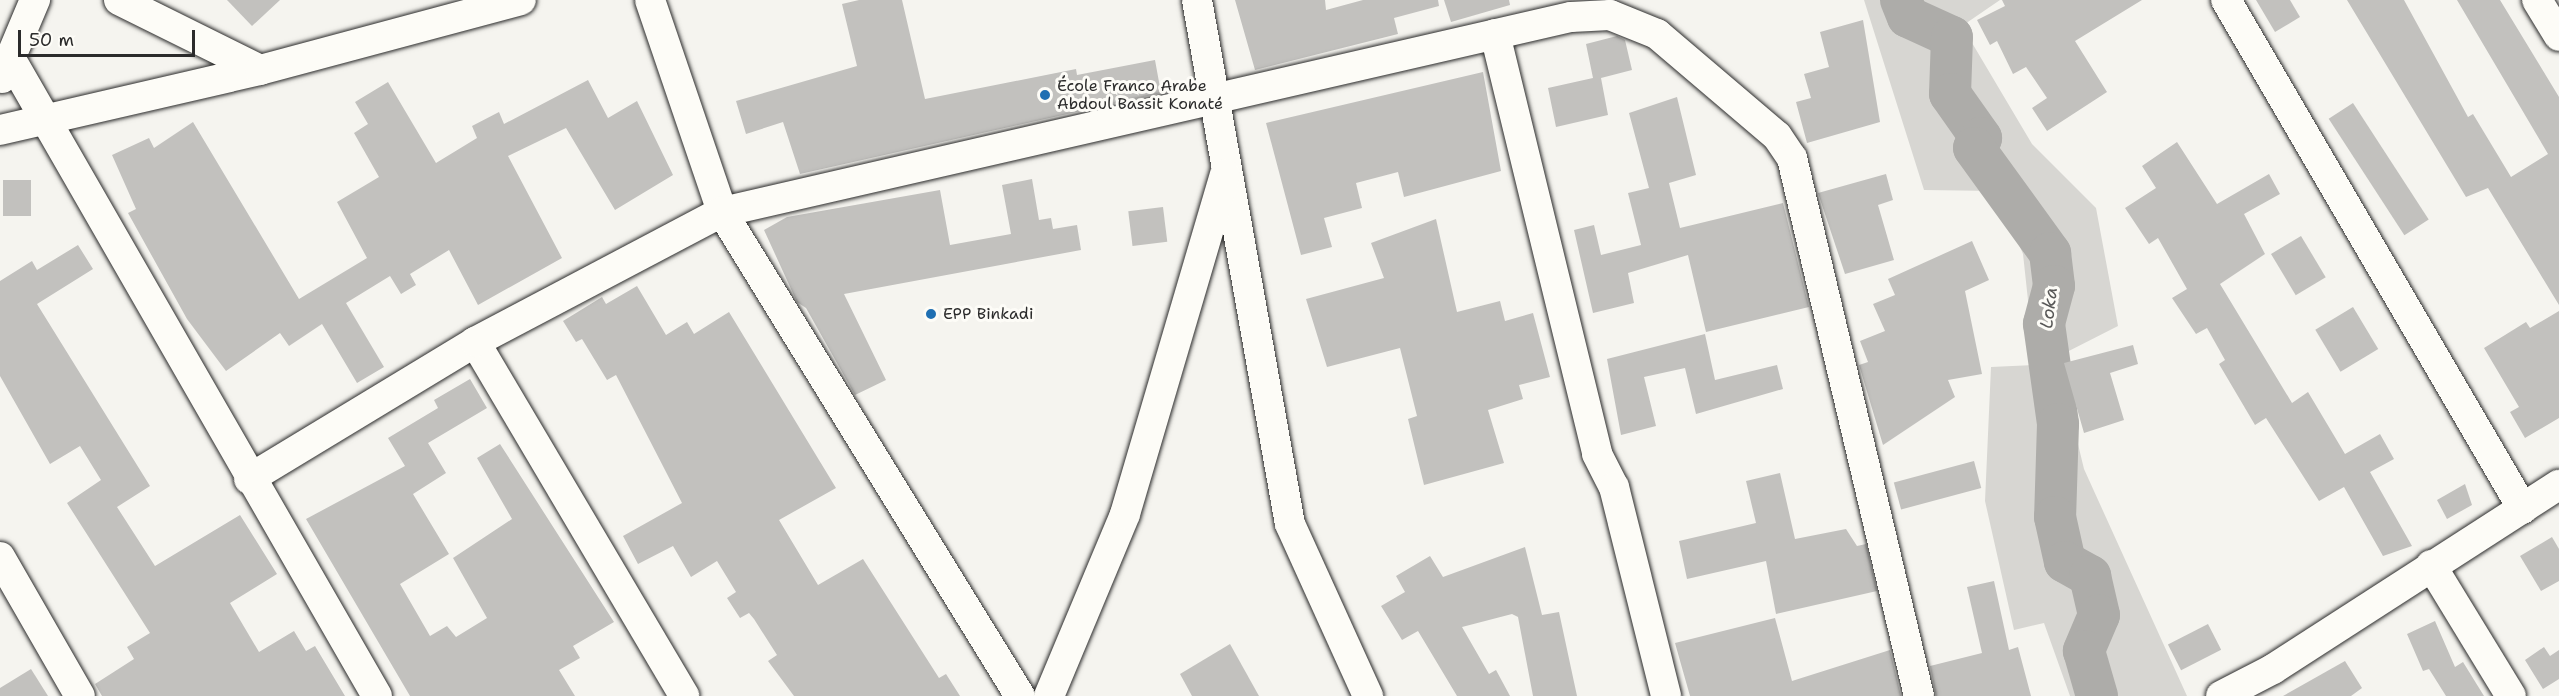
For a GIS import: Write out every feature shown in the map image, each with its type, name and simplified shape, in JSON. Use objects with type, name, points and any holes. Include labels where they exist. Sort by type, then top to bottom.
[{"type":"street","points":[[34,0],[6,72],[50,121],[249,479],[377,696]]},
{"type":"street","points":[[119,0],[260,70]]},
{"type":"street","points":[[0,130],[50,121],[260,70],[521,0]]},
{"type":"street","points":[[650,0],[722,212],[1020,696]]},
{"type":"street","points":[[1197,0],[1290,524],[1368,696]]},
{"type":"street","points":[[2226,0],[2523,509]]},
{"type":"street","points":[[2537,0],[2559,36]]},
{"type":"street","points":[[249,479],[475,342],[722,212],[1216,101],[1495,34],[1569,8],[1610,15],[1658,34],[1777,136],[1792,158],[1919,696]]},
{"type":"street","points":[[1495,34],[1597,454],[1614,487],[1666,696]]},
{"type":"street","points":[[1049,696],[1125,514],[1228,166]]},
{"type":"street","points":[[475,342],[684,696]]},
{"type":"street","points":[[2221,696],[2273,669],[2431,565],[2559,485]]},
{"type":"street","points":[[0,557],[80,696]]},
{"type":"street","points":[[2431,565],[2511,696]]},
{"type":"shaded area","points":[[1864,0],[2000,0],[1962,26],[2032,144],[2096,208],[2118,326],[2057,357],[2084,469],[2187,696],[2070,696],[2044,623],[2014,630],[1985,501],[1991,367],[2035,365],[2023,254],[1996,191],[1924,190]]},
{"type":"building","points":[[227,0],[280,0],[252,26]]},
{"type":"building","points":[[859,0],[902,0],[925,99],[1076,69],[1077,75],[1155,60],[1161,93],[800,174],[783,122],[746,134],[736,101],[857,66],[842,4]]},
{"type":"building","points":[[1235,0],[1325,0],[1326,10],[1363,0],[1438,0],[1439,6],[1394,18],[1398,34],[1255,70]]},
{"type":"building","points":[[1444,0],[1509,0],[1510,5],[1451,22]]},
{"type":"building","points":[[2002,0],[2142,0],[2075,41],[2107,92],[2047,131],[2032,108],[2047,98],[2026,67],[2013,74],[1997,41],[1990,45],[1977,20],[2005,6]]},
{"type":"building","points":[[2256,0],[2290,0],[2300,17],[2275,32]]},
{"type":"building","points":[[2347,0],[2404,0],[2468,117],[2473,114],[2511,177],[2548,154],[2457,0],[2500,0],[2559,97],[2559,305],[2488,188],[2466,197]]},
{"type":"building","points":[[1863,20],[1880,122],[1807,143],[1796,102],[1811,98],[1804,74],[1829,67],[1820,32]]},
{"type":"building","points":[[1617,36],[1625,40],[1632,70],[1601,78],[1608,115],[1556,127],[1548,88],[1593,78],[1586,44]]},
{"type":"building","points":[[1483,72],[1501,171],[1404,197],[1398,172],[1356,183],[1362,208],[1324,218],[1332,247],[1301,255],[1266,123]]},
{"type":"building","points":[[588,80],[608,118],[637,101],[673,175],[615,210],[566,128],[508,156],[562,258],[478,305],[449,250],[410,274],[416,285],[401,294],[390,276],[346,303],[384,367],[357,383],[322,324],[289,346],[280,333],[226,371],[187,319],[128,213],[136,209],[112,155],[149,138],[154,148],[193,122],[299,299],[367,258],[337,202],[379,177],[354,133],[368,124],[355,102],[388,82],[436,163],[477,138],[472,126],[499,112],[504,124]]},
{"type":"building","points":[[1677,97],[1696,175],[1669,183],[1680,228],[1783,203],[1809,307],[1706,332],[1688,255],[1628,273],[1634,303],[1593,313],[1574,230],[1594,225],[1601,255],[1641,245],[1628,193],[1649,188],[1629,113]]},
{"type":"building","points":[[2353,103],[2429,220],[2404,235],[2329,119]]},
{"type":"building","points":[[2177,142],[2217,204],[2269,174],[2280,194],[2244,214],[2265,254],[2220,284],[2292,403],[2308,392],[2345,454],[2380,434],[2394,459],[2370,472],[2412,546],[2383,556],[2344,487],[2319,501],[2266,418],[2255,425],[2219,364],[2225,360],[2207,328],[2196,334],[2172,298],[2187,289],[2158,238],[2149,244],[2125,208],[2156,188],[2142,166]]},
{"type":"building","points":[[1886,174],[1893,200],[1878,205],[1894,260],[1845,274],[1818,193]]},
{"type":"building","points":[[1032,179],[1039,220],[1051,218],[1053,229],[1077,225],[1081,250],[844,294],[886,380],[855,395],[806,308],[797,302],[764,230],[787,217],[940,190],[950,245],[1011,234],[1002,185]]},
{"type":"building","points":[[3,180],[31,180],[31,216],[3,216]]},
{"type":"building","points":[[1163,207],[1167,242],[1133,246],[1128,211]]},
{"type":"building","points":[[1436,219],[1457,312],[1500,301],[1505,321],[1533,313],[1550,377],[1519,385],[1523,399],[1488,410],[1504,463],[1424,485],[1408,419],[1417,416],[1400,348],[1327,367],[1306,299],[1384,278],[1371,243]]},
{"type":"building","points":[[2301,236],[2326,277],[2296,295],[2271,254]]},
{"type":"building","points":[[1972,241],[1989,280],[1965,291],[1982,374],[1948,380],[1955,397],[1883,445],[1859,365],[1868,362],[1860,341],[1885,331],[1873,304],[1895,295],[1888,279]]},
{"type":"building","points":[[78,245],[93,269],[37,304],[150,486],[117,507],[155,566],[240,515],[277,574],[230,603],[259,652],[294,631],[306,651],[315,646],[345,696],[102,696],[95,684],[134,659],[127,647],[150,633],[67,503],[101,480],[80,446],[50,464],[0,376],[0,281],[32,261],[37,270]]},
{"type":"building","points":[[637,286],[666,335],[687,322],[694,334],[729,312],[836,488],[779,520],[818,585],[863,559],[939,678],[946,674],[960,696],[794,696],[768,661],[777,655],[754,619],[749,613],[740,618],[727,598],[736,592],[717,561],[691,577],[673,546],[638,564],[623,536],[682,503],[616,375],[607,380],[582,339],[576,342],[563,321],[602,297],[606,304]]},
{"type":"building","points":[[2353,307],[2378,349],[2341,372],[2315,330]]},
{"type":"building","points":[[2559,311],[2559,418],[2525,438],[2510,412],[2519,407],[2484,348],[2526,322],[2530,328]]},
{"type":"building","points":[[1705,334],[1715,380],[1777,365],[1783,389],[1696,414],[1685,368],[1644,377],[1656,426],[1621,435],[1607,359]]},
{"type":"building","points":[[2133,345],[2138,364],[2110,373],[2124,420],[2084,433],[2064,363]]},
{"type":"building","points":[[470,379],[487,408],[428,443],[446,473],[413,494],[449,554],[400,584],[430,636],[447,626],[456,637],[487,618],[453,558],[512,519],[477,458],[500,444],[614,622],[573,646],[580,658],[559,670],[575,696],[410,696],[306,519],[405,466],[388,438],[438,408],[434,400]]},
{"type":"building","points":[[1974,461],[1981,488],[1901,510],[1894,482]]},
{"type":"building","points":[[1780,473],[1795,539],[1846,529],[1857,546],[1866,544],[1877,591],[1776,614],[1766,561],[1687,579],[1679,541],[1756,523],[1746,481]]},
{"type":"building","points":[[2465,484],[2472,505],[2447,519],[2437,500]]},
{"type":"building","points":[[2552,537],[2559,549],[2559,581],[2541,591],[2520,556]]},
{"type":"building","points":[[1525,547],[1542,615],[1559,612],[1577,696],[1533,696],[1518,617],[1512,614],[1462,627],[1489,674],[1496,670],[1510,696],[1457,696],[1418,631],[1402,640],[1381,606],[1405,592],[1396,576],[1430,556],[1443,577]]},
{"type":"building","points":[[1994,581],[2009,650],[2018,647],[2031,696],[1936,696],[1930,666],[1982,653],[1967,587]]},
{"type":"building","points":[[1775,618],[1792,681],[1890,650],[1901,696],[1690,696],[1675,643]]},
{"type":"building","points":[[2435,621],[2455,667],[2463,662],[2484,696],[2446,696],[2429,669],[2423,671],[2407,634]]},
{"type":"building","points":[[2208,624],[2221,650],[2181,670],[2168,644]]},
{"type":"building","points":[[1230,644],[1259,696],[1192,696],[1180,674]]},
{"type":"building","points":[[2544,647],[2550,656],[2559,650],[2559,679],[2543,689],[2525,660]]},
{"type":"building","points":[[2345,661],[2362,688],[2351,696],[2283,696]]},
{"type":"building","points":[[31,669],[48,696],[0,696],[0,688]]},
{"type":"waterway","name":"Loka","points":[[1901,0],[1908,17],[1952,37],[1950,94],[1981,138],[1974,148],[2050,253],[2054,286],[2044,324],[2058,424],[2055,517],[2065,562],[2090,576],[2099,615],[2084,651],[2097,696]]},
{"type":"place","name":"École Franco Arabe Abdoul Bassit Konaté","points":[[1045,95]]},
{"type":"place","name":"EPP Binkadi","points":[[931,314]]}]
